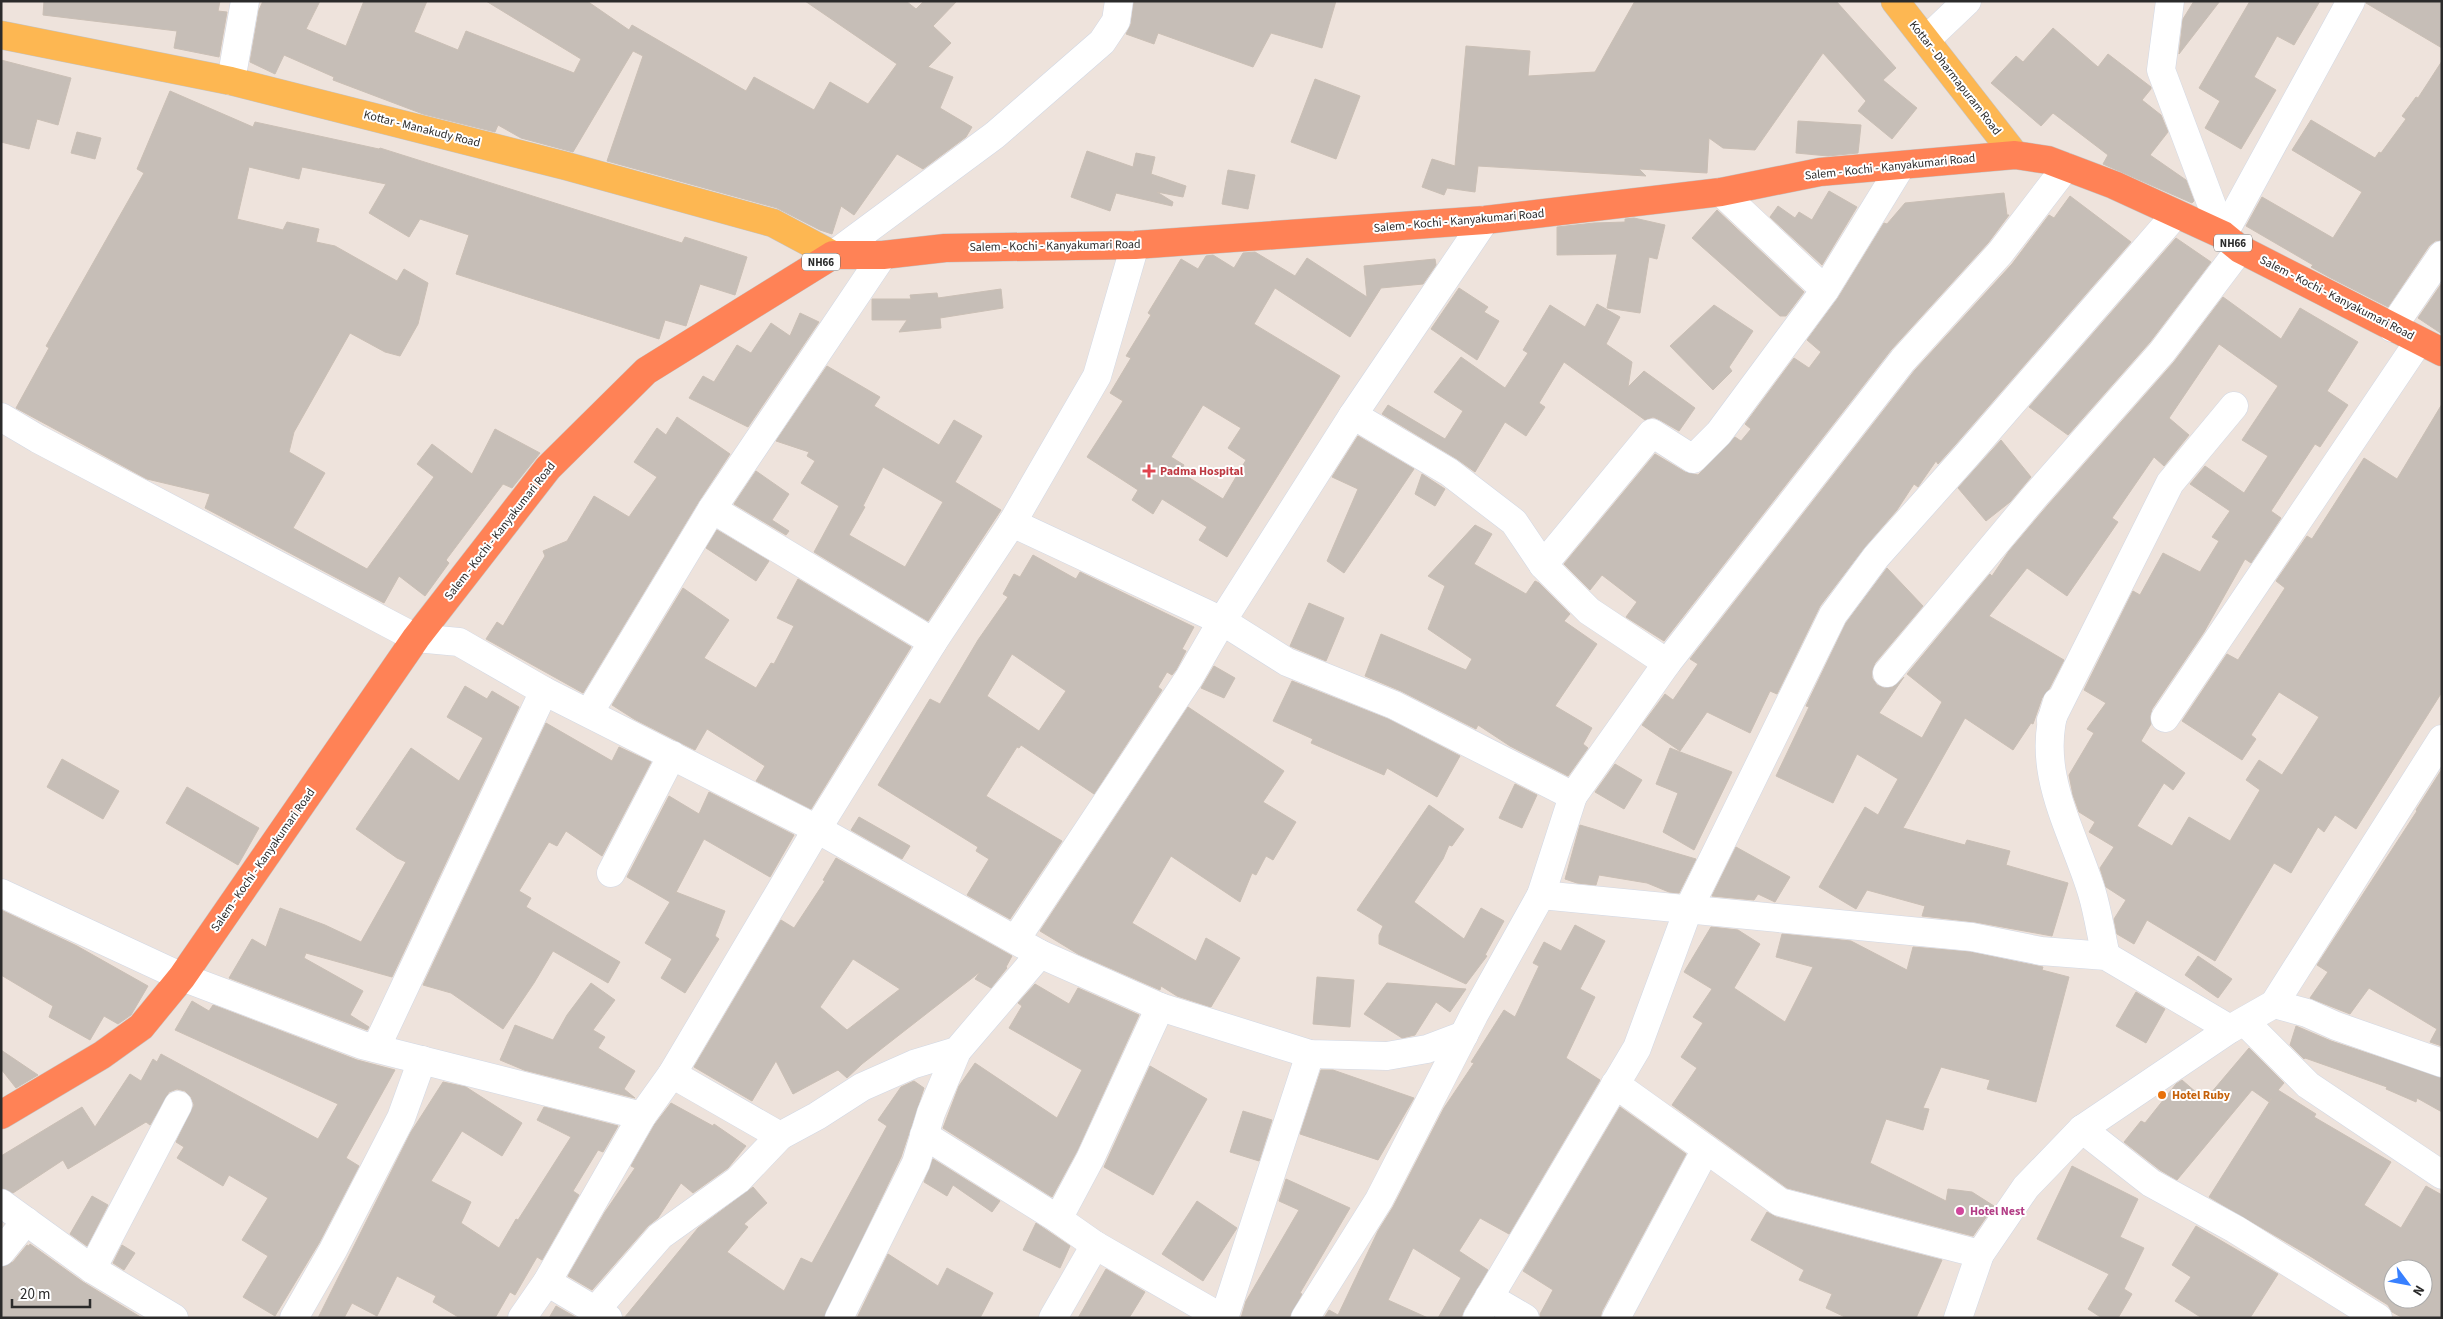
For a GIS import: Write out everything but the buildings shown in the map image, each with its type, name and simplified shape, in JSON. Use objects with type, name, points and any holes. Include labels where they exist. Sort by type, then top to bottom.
[{"type":"highway","name":"Salem - Kochi - Kanyakumari Road","points":[[1,1115],[102,1055],[141,1027],[182,977],[416,638],[548,468],[646,371],[833,255],[883,255],[945,248],[1135,245],[1485,220],[1721,192],[1820,172],[2015,154],[2048,160],[2114,185],[2232,242],[2392,328],[2431,346]]},
{"type":"main road","name":"Kottar - Dharmapuram Road","points":[[1895,1],[2015,154]]},
{"type":"main road","name":"Kottar - Manakudy Road","points":[[1,36],[232,82],[566,166],[773,223],[833,255]]},
{"type":"street","points":[[232,82],[245,1]]},
{"type":"street","points":[[833,255],[995,135],[1102,42],[1116,21],[1120,1]]},
{"type":"street","points":[[1926,40],[1967,1]]},
{"type":"street","points":[[2170,1],[2161,70],[2232,242]]},
{"type":"street","points":[[1887,673],[2036,495],[2162,352],[2232,242],[2351,1]]},
{"type":"street","points":[[1543,566],[1652,434],[1693,460],[1719,433],[1825,290],[1901,166]]},
{"type":"street","points":[[1305,1318],[1379,1200],[1464,1035],[1541,896],[1572,796],[1667,663],[1903,360],[2000,254],[2066,167]]},
{"type":"street","points":[[1721,192],[1825,290]]},
{"type":"street","points":[[1525,1318],[1483,1308],[1637,1048],[1688,910],[1833,615],[1876,557],[2175,215]]},
{"type":"street","points":[[1016,939],[1189,678],[1222,621],[1353,415],[1485,220]]},
{"type":"street","points":[[522,1318],[547,1282],[642,1116],[672,1074],[817,829],[933,642],[1012,523],[1097,376],[1135,245]]},
{"type":"street","points":[[589,713],[712,509],[883,255]]},
{"type":"street","points":[[2392,328],[2442,255]]},
{"type":"street","points":[[2165,718],[2431,346]]},
{"type":"street","points":[[2050,720],[2170,483],[2234,406]]},
{"type":"street","points":[[1353,415],[1449,472],[1514,522],[1543,566],[1589,611],[1667,663]]},
{"type":"street","points":[[1,418],[416,638],[459,642],[544,691],[817,829],[1040,954],[1160,1007],[1310,1054],[1387,1056],[1427,1049],[1464,1035]]},
{"type":"street","points":[[712,509],[933,642]]},
{"type":"street","points":[[1012,523],[1222,621],[1287,662],[1394,705],[1572,796]]},
{"type":"street","points":[[2071,661],[2050,720],[2049,761],[2067,828],[2092,893],[2106,956]]},
{"type":"street","points":[[376,1048],[544,691]]},
{"type":"street","points":[[1958,1318],[1980,1254],[2026,1187],[2082,1129],[2237,1026],[2274,1004],[2442,739]]},
{"type":"street","points":[[611,873],[672,755]]},
{"type":"street","points":[[1,893],[182,977],[362,1045],[642,1116]]},
{"type":"street","points":[[1541,896],[1972,937],[2041,951],[2106,956],[2237,1026],[2308,1085],[2442,1175]]},
{"type":"street","points":[[839,1318],[916,1162],[924,1136],[957,1051],[1040,954]]},
{"type":"street","points":[[2274,1004],[2308,1013],[2336,1026],[2442,1063]]},
{"type":"street","points":[[1058,1219],[1090,1159],[1160,1007]]},
{"type":"street","points":[[547,1282],[601,1314],[660,1236],[738,1180],[780,1136],[817,1116],[862,1087],[914,1064],[957,1051]]},
{"type":"street","points":[[924,1136],[1058,1219],[1095,1245],[1223,1318],[1310,1054]]},
{"type":"street","points":[[294,1318],[333,1250],[401,1118],[422,1060]]},
{"type":"street","points":[[672,1074],[780,1136]]},
{"type":"street","points":[[1615,1084],[1780,1202],[1980,1254]]},
{"type":"street","points":[[92,1269],[178,1104]]},
{"type":"street","points":[[2082,1129],[2152,1183],[2235,1229],[2378,1318]]},
{"type":"street","points":[[1616,1318],[1706,1149]]},
{"type":"street","points":[[1,1203],[92,1269],[174,1318]]},
{"type":"street","points":[[1,1252],[26,1221]]},
{"type":"street","points":[[1053,1318],[1095,1245]]},
{"type":"place","name":"Padma Hospital","points":[[1149,471]]},
{"type":"place","name":"Hotel Ruby","points":[[2162,1095]]},
{"type":"place","name":"Hotel Nest","points":[[1960,1211]]}]
